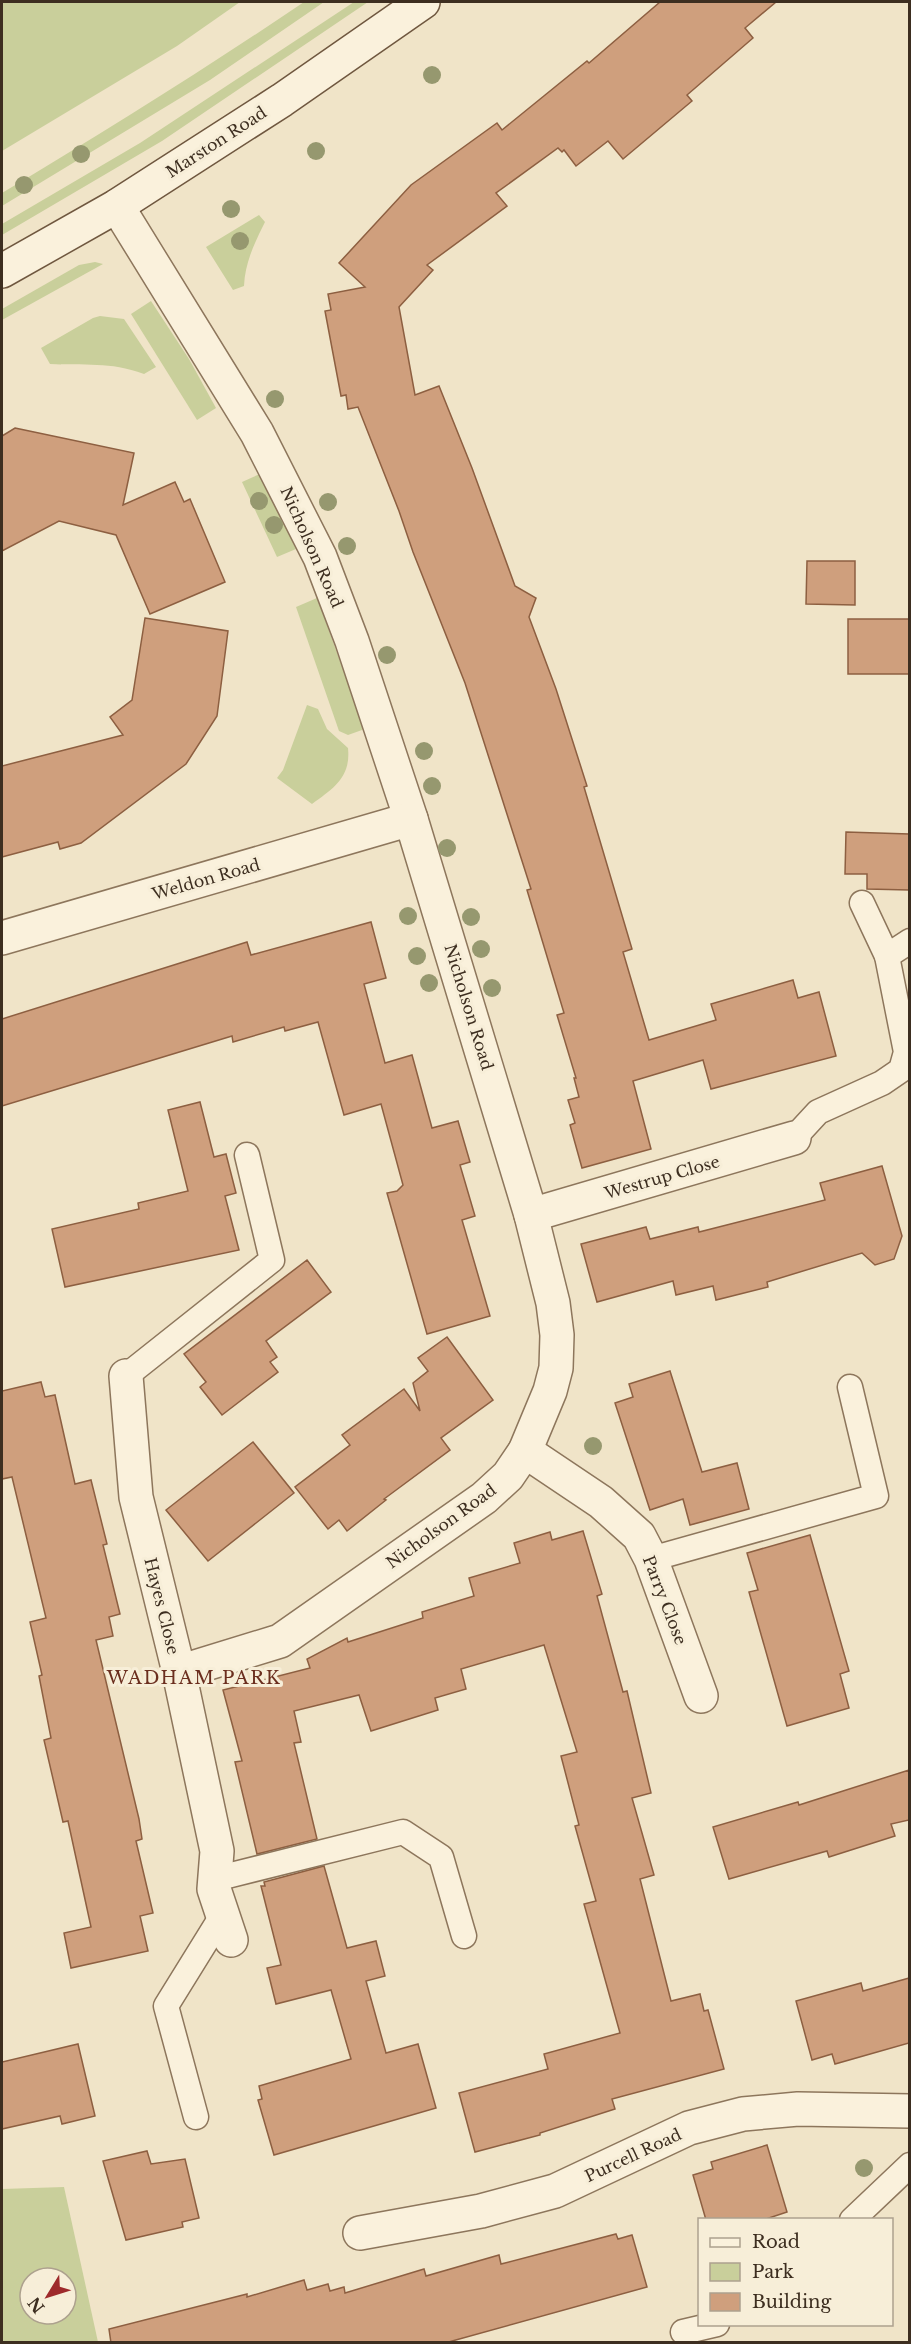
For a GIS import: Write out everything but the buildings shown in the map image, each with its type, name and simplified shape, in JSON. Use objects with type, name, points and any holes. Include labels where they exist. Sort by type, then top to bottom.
[{"type":"street","name":"Marston Road","points":[[2,271],[117,206],[282,99],[423,2]]},
{"type":"street","name":"Nicholson Road","points":[[117,206],[257,433],[315,547],[352,641],[411,819],[531,1215],[553,1303],[557,1335],[556,1368],[550,1391],[525,1451],[508,1476],[484,1498],[280,1641],[179,1672]]},
{"type":"street","name":"Weldon Road","points":[[2,938],[411,819]]},
{"type":"street","name":"Westrup Close","points":[[531,1215],[794,1138]]},
{"type":"street","name":"Hayes Close","points":[[126,1376],[135,1497],[179,1672],[217,1851],[214,1889],[227,1927]]},
{"type":"street","name":"Parry Close","points":[[525,1451],[601,1502],[639,1536],[651,1559],[701,1696]]},
{"type":"street","name":"Purcell Road","points":[[360,2233],[481,2211],[555,2191],[689,2128],[743,2114],[798,2109],[909,2111]]},
{"type":"lane","points":[[794,1138],[819,1112],[882,1083],[901,1070],[906,1052],[887,956],[862,903]]},
{"type":"lane","points":[[887,956],[909,941]]},
{"type":"lane","points":[[126,1376],[272,1260],[247,1155]]},
{"type":"lane","points":[[651,1559],[876,1496],[850,1387]]},
{"type":"lane","points":[[215,1879],[404,1832],[441,1857],[464,1936]]},
{"type":"lane","points":[[196,2116],[166,2006],[227,1927]]},
{"type":"lane","points":[[854,2218],[909,2165]]},
{"type":"lane","points":[[683,2332],[712,2326]]},
{"type":"green space","points":[[2,2],[240,2],[177,46],[2,151]]},
{"type":"green space","points":[[304,2],[324,2],[210,80],[2,206],[2,193],[154,100]]},
{"type":"green space","points":[[354,2],[368,2],[162,141],[2,235],[2,224],[140,143]]},
{"type":"green space","points":[[259,215],[265,222],[248,260],[244,286],[233,290],[206,247]]},
{"type":"green space","points":[[95,262],[103,264],[2,320],[2,309],[79,265]]},
{"type":"green space","points":[[151,301],[189,359],[216,408],[197,420],[131,314]]},
{"type":"green space","points":[[100,316],[124,319],[156,367],[144,374],[119,367],[50,364],[41,348]]},
{"type":"green space","points":[[262,473],[296,549],[277,557],[242,482]]},
{"type":"green space","points":[[317,598],[364,727],[348,735],[339,731],[296,607]]},
{"type":"green space","points":[[307,705],[318,709],[327,729],[348,748],[347,767],[344,774],[334,787],[312,804],[277,778],[283,770]]},
{"type":"green space","points":[[64,2187],[98,2342],[2,2342],[2,2189]]},
{"type":"district","name":"WADHAM PARK","points":[[194,1678]]}]
